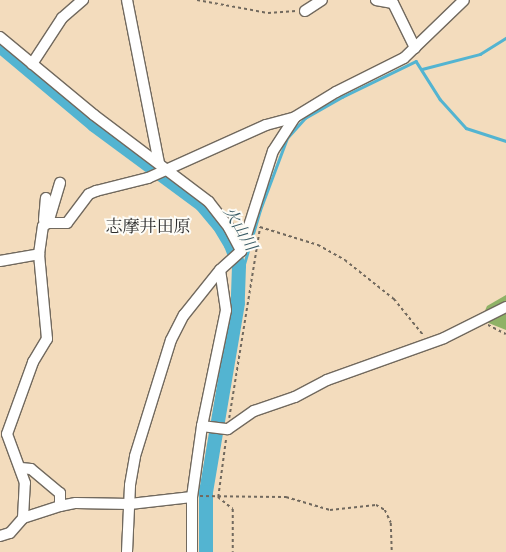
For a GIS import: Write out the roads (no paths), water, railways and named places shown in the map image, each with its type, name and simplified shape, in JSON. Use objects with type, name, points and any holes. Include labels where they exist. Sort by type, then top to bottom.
[{"type":"street","points":[[32,64],[62,18],[83,0]]},
{"type":"street","points":[[127,0],[160,163]]},
{"type":"street","points":[[305,11],[322,0]]},
{"type":"street","points":[[376,0],[393,3],[415,48]]},
{"type":"street","points":[[46,225],[67,223],[89,194],[96,190],[148,178],[266,125],[295,117],[336,92],[404,58],[464,0]]},
{"type":"street","points":[[0,37],[94,115],[168,169],[209,202],[229,228],[241,251]]},
{"type":"street","points":[[127,552],[130,485],[135,456],[171,340],[184,316],[220,270],[241,251],[273,151],[295,117]]},
{"type":"street","points":[[23,518],[25,483],[8,434],[33,362],[47,339],[39,254],[46,225],[60,183]]},
{"type":"street","points":[[46,198],[46,225]]},
{"type":"street","points":[[0,262],[39,254]]},
{"type":"street","points":[[192,552],[194,497],[226,310],[220,270]]},
{"type":"street","points":[[205,427],[226,429],[254,411],[295,397],[327,380],[428,344],[481,321],[506,308]]},
{"type":"street","points":[[21,468],[31,469],[60,494],[60,506]]},
{"type":"street","points":[[0,536],[10,533],[23,518],[60,506],[76,503],[130,504],[194,497]]},
{"type":"waterway","points":[[422,69],[480,54],[506,38]]},
{"type":"waterway","name":"火山川","points":[[0,46],[94,125],[202,205],[219,225],[231,245],[239,266],[238,303],[206,492],[206,552]]},
{"type":"waterway","points":[[239,281],[260,210],[287,138],[305,118],[342,97],[416,61],[440,99],[466,128],[506,141]]},
{"type":"district","name":"志摩井田原","points":[[148,229]]}]
